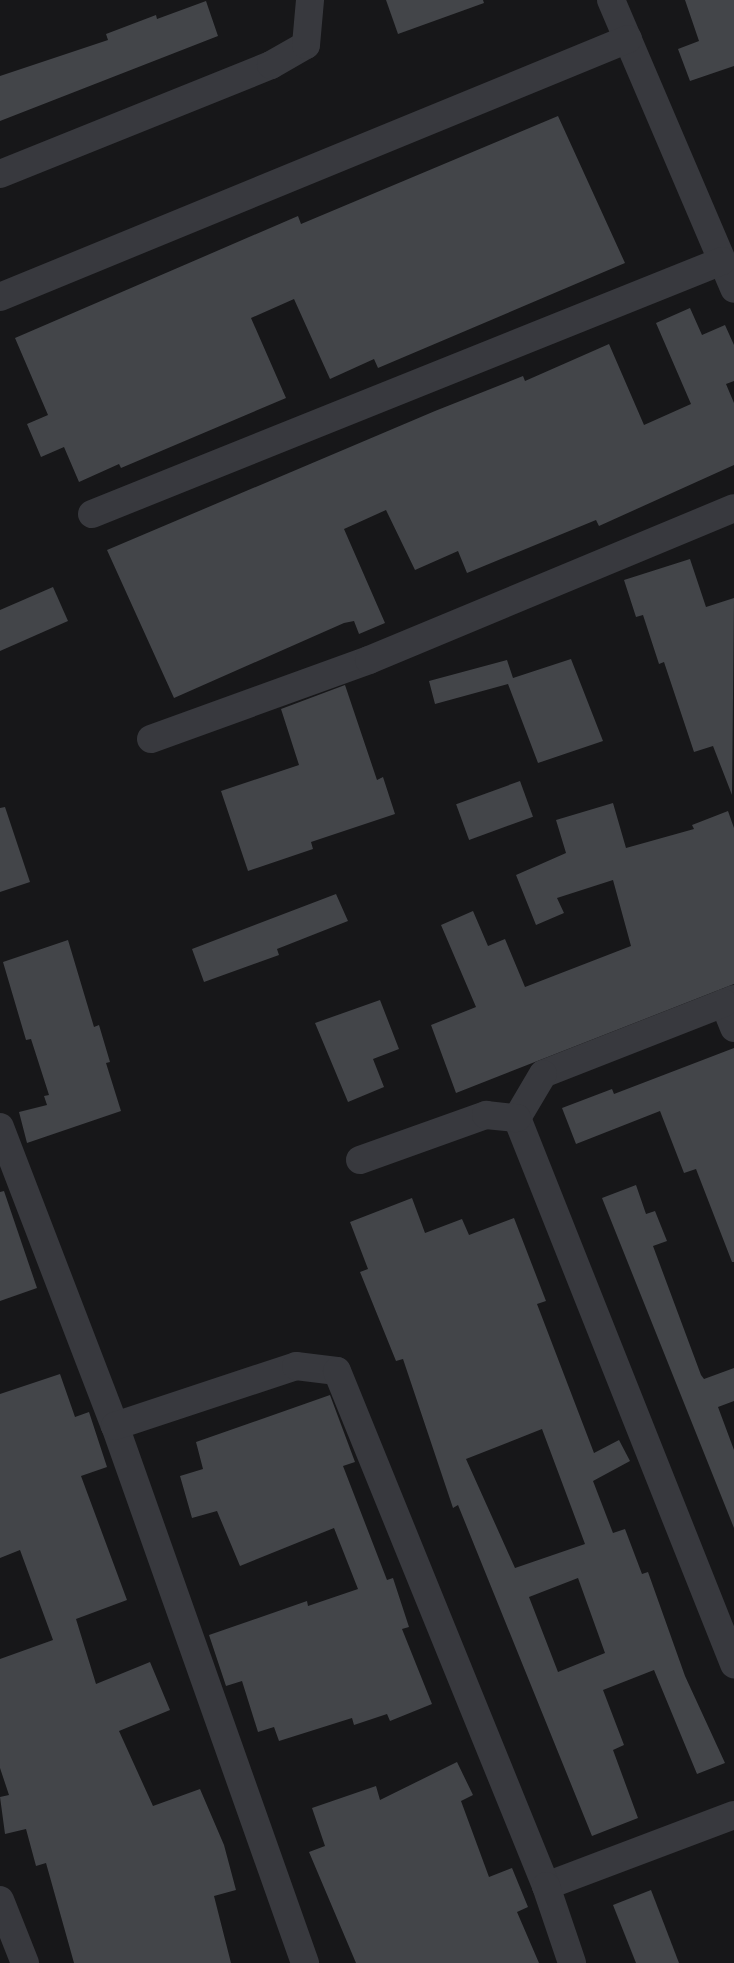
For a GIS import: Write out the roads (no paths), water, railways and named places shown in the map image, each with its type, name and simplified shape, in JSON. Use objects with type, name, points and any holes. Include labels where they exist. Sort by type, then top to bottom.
[{"type":"street","points":[[0,174],[272,65],[306,45],[310,0]]},
{"type":"street","points":[[611,0],[734,289]]},
{"type":"street","points":[[0,297],[628,39]]},
{"type":"street","points":[[92,514],[722,261]]},
{"type":"street","points":[[151,740],[369,660],[734,508]]},
{"type":"street","points":[[517,1118],[543,1074],[729,1001],[734,1028]]},
{"type":"street","points":[[360,1160],[486,1114],[517,1118]]},
{"type":"street","points":[[517,1118],[734,1664]]},
{"type":"street","points":[[0,1127],[115,1426],[305,1963]]},
{"type":"street","points":[[115,1426],[296,1366],[337,1371],[546,1886],[572,1963]]},
{"type":"street","points":[[546,1886],[734,1815]]},
{"type":"street","points":[[0,1900],[25,1963]]}]
